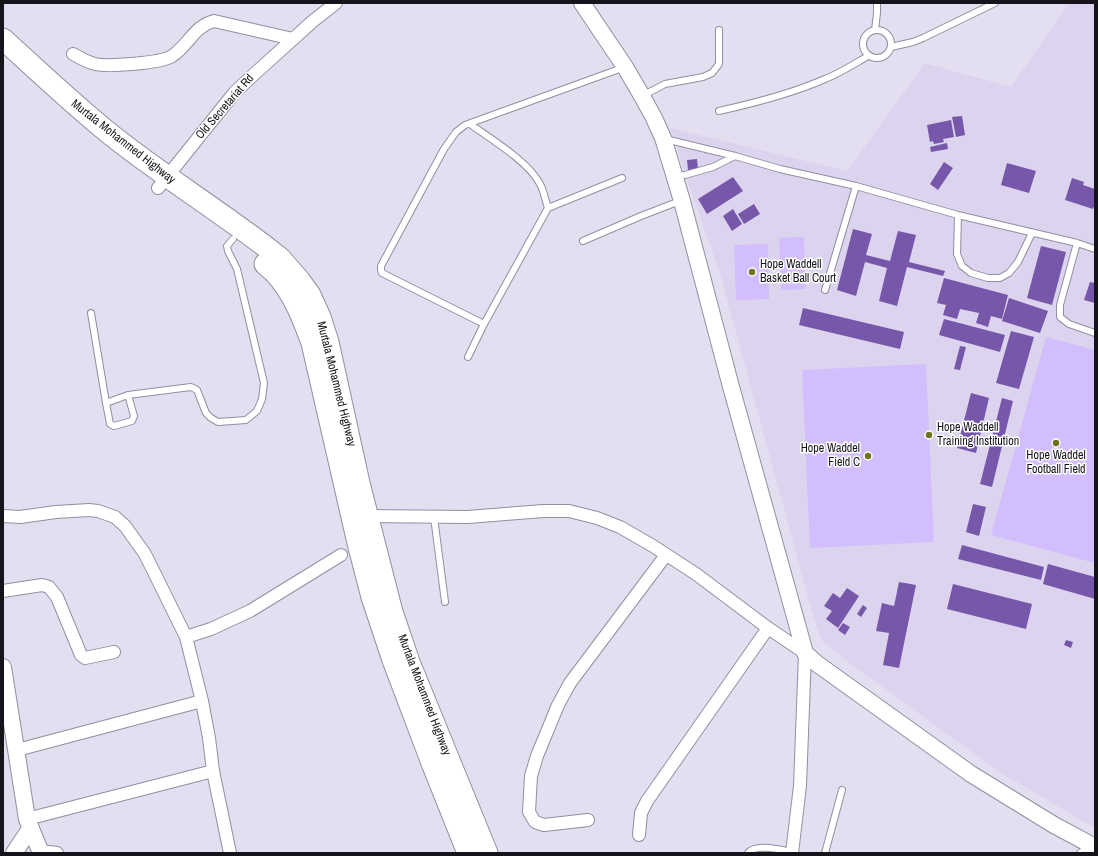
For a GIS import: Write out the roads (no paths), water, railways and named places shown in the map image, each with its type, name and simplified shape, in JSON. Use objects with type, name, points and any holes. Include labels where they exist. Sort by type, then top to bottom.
[{"type":"highway","name":"Murtala Mohammed Highway","points":[[3,39],[162,182],[271,268],[300,311],[312,343],[360,516],[409,662],[487,853]]},
{"type":"highway","name":"Murtala Mohammed Highway","points":[[3,56],[92,136],[162,182],[266,246],[280,258],[310,295],[320,317],[328,342],[356,467],[360,516],[372,596],[393,660],[468,853]]},
{"type":"street","name":"Old Secretariat Rd","points":[[162,182],[235,92],[293,38],[336,3]]},
{"type":"street","points":[[582,3],[625,67],[654,118],[663,138],[682,201],[730,383],[805,653],[800,786],[793,852]]},
{"type":"street","points":[[73,54],[95,64],[107,66],[162,60],[172,56],[198,29],[214,22],[293,38]]},
{"type":"street","points":[[3,516],[20,517],[56,512],[98,510],[115,517],[125,526],[145,554],[186,637],[202,701],[213,771],[230,853]]},
{"type":"street","points":[[360,516],[468,518],[543,511],[569,511],[597,518],[620,528],[696,574],[768,628],[805,653],[816,663],[971,774],[1089,848]]},
{"type":"street","points":[[186,637],[211,629],[250,611],[341,555]]},
{"type":"street","points":[[588,820],[544,825],[535,822],[529,812],[531,776],[537,756],[558,705],[570,683],[666,555]]},
{"type":"street","points":[[3,591],[42,585],[49,587],[57,597],[81,655],[85,658],[114,652]]},
{"type":"street","points":[[639,835],[641,814],[647,801],[768,628]]},
{"type":"street","points":[[3,667],[6,706],[16,750],[28,824],[41,852],[57,853]]},
{"type":"street","points":[[16,750],[202,701]]},
{"type":"street","points":[[14,853],[28,824],[213,771]]},
{"type":"lane","points":[[875,30],[877,3]]},
{"type":"lane","points":[[891,47],[923,38],[995,3]]},
{"type":"lane","points":[[642,96],[665,84],[703,77],[712,73],[719,64],[719,30]]},
{"type":"lane","points":[[875,30],[884,31],[888,34],[892,43],[891,47],[889,52],[882,58],[872,58],[868,56],[863,48],[864,38],[866,34],[875,30]]},
{"type":"lane","points":[[719,111],[767,100],[804,87],[825,79],[868,56]]},
{"type":"lane","points":[[484,324],[382,272],[381,270],[381,266],[444,149],[456,132],[465,125],[625,67]]},
{"type":"lane","points":[[470,124],[519,160],[533,174],[540,184],[548,208]]},
{"type":"lane","points":[[663,138],[780,169],[856,186],[958,215],[1032,232],[1095,249]]},
{"type":"lane","points":[[674,176],[685,175],[713,167],[735,156]]},
{"type":"lane","points":[[468,357],[484,324],[548,208],[622,178]]},
{"type":"lane","points":[[825,290],[856,186]]},
{"type":"lane","points":[[583,241],[640,216],[682,201]]},
{"type":"lane","points":[[958,215],[957,254],[962,266],[971,273],[988,278],[1000,278],[1009,272],[1018,262],[1032,232]]},
{"type":"lane","points":[[106,403],[128,395],[191,387],[197,390],[206,413],[218,422],[246,420],[258,411],[262,399],[264,383],[237,269],[228,252],[227,246],[233,239]]},
{"type":"lane","points":[[1076,243],[1060,305],[1060,317],[1069,324],[1095,333]]},
{"type":"lane","points":[[91,313],[110,424],[114,426],[132,422],[134,416],[128,395]]},
{"type":"lane","points":[[434,517],[445,602]]},
{"type":"lane","points":[[825,853],[842,790]]},
{"type":"lane","points":[[748,853],[750,850],[756,848],[772,848],[793,852]]},
{"type":"place","name":"Hope Waddell Basket Ball Court","points":[[752,272]]},
{"type":"place","name":"Hope Waddell Training Institution","points":[[929,435]]},
{"type":"place","name":"Hope Waddel Football Field","points":[[1056,443]]},
{"type":"place","name":"Hope Waddel Field C","points":[[868,456]]}]
